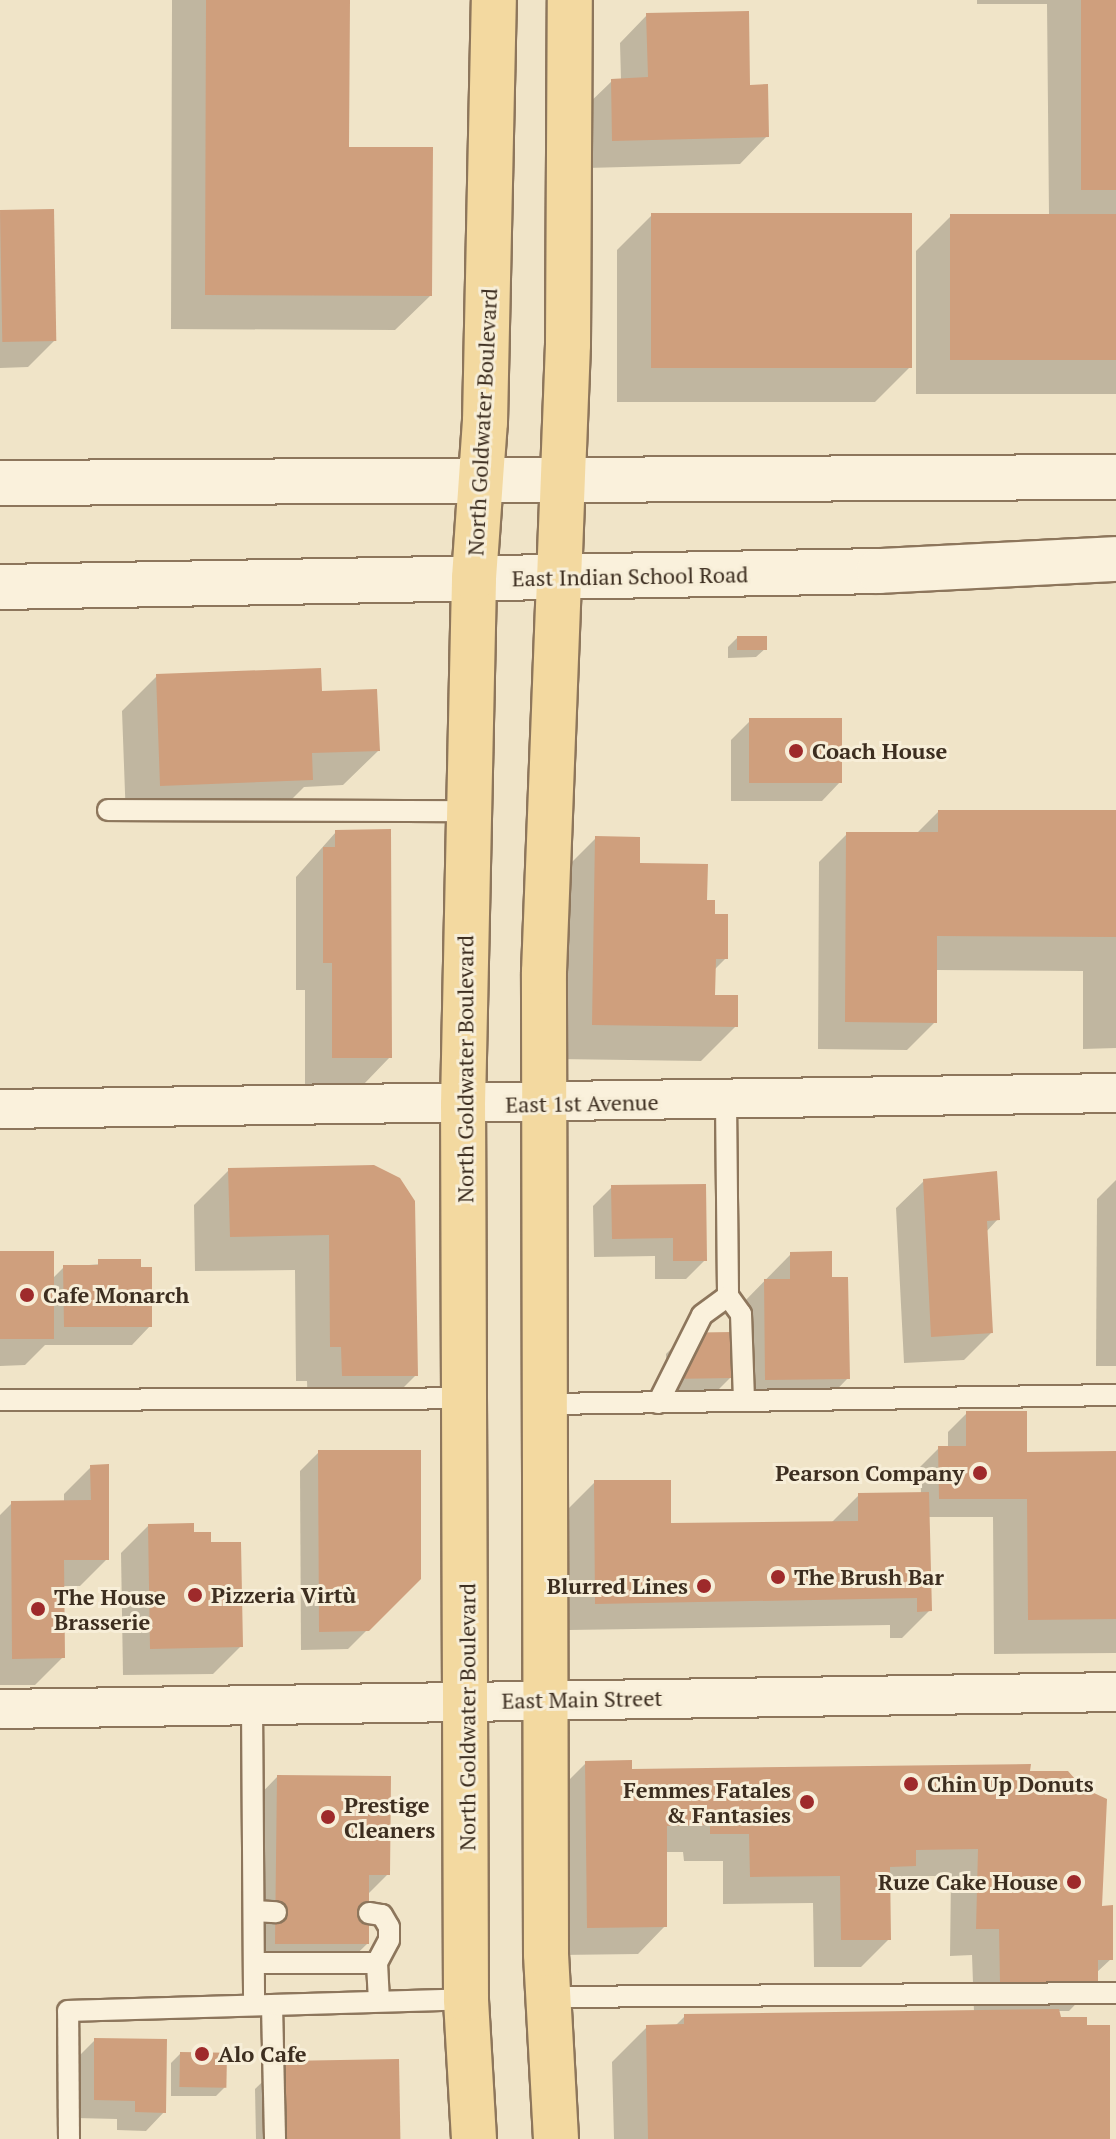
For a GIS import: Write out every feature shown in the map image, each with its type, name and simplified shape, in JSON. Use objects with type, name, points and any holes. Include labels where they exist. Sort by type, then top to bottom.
[{"type":"main road","name":"North Goldwater Boulevard","points":[[474,2139],[466,1999],[469,1700],[463,1105],[474,578],[481,478],[494,0]]},
{"type":"main road","points":[[556,2139],[547,1997],[549,1404],[544,1103],[547,839],[563,479],[570,0]]},
{"type":"main road","points":[[0,483],[481,478],[1116,477]]},
{"type":"main road","name":"East Indian School Road","points":[[0,587],[891,571],[1116,559]]},
{"type":"street","name":"East 1st Avenue","points":[[0,1109],[463,1105],[1116,1093]]},
{"type":"street","name":"East Main Street","points":[[0,1709],[548,1698],[1116,1692]]},
{"type":"lane","points":[[108,810],[471,811]]},
{"type":"lane","points":[[726,1101],[728,1296],[741,1314],[744,1401]]},
{"type":"lane","points":[[658,1403],[702,1315],[728,1296]]},
{"type":"lane","points":[[549,1404],[1116,1395]]},
{"type":"lane","points":[[0,1400],[466,1398]]},
{"type":"lane","points":[[252,1704],[254,1963],[263,2005],[275,2139]]},
{"type":"lane","points":[[254,1911],[276,1912]]},
{"type":"lane","points":[[369,1913],[382,1915],[389,1927],[389,1940],[377,1963],[379,2001]]},
{"type":"lane","points":[[254,1963],[377,1963]]},
{"type":"lane","points":[[547,1997],[1116,1993]]},
{"type":"lane","points":[[69,2139],[68,2011],[466,1999]]},
{"type":"building","points":[[206,0],[350,0],[349,147],[433,147],[432,296],[205,295]]},
{"type":"building","points":[[1081,0],[1116,0],[1116,190],[1081,190]]},
{"type":"building","points":[[749,11],[750,85],[768,84],[769,137],[612,141],[611,79],[648,77],[646,13]]},
{"type":"building","points":[[54,209],[56,341],[2,342],[0,210]]},
{"type":"building","points":[[651,213],[912,213],[912,368],[651,368]]},
{"type":"building","points":[[950,214],[1116,214],[1116,360],[950,360]]},
{"type":"building","points":[[737,636],[767,636],[767,650],[737,650]]},
{"type":"building","points":[[321,668],[322,691],[377,689],[380,751],[312,753],[313,780],[160,786],[156,674]]},
{"type":"building","name":"Coach House","points":[[749,718],[842,718],[842,783],[749,783]]},
{"type":"building","points":[[938,810],[1116,810],[1116,937],[937,936],[937,1023],[845,1022],[846,832],[938,832]]},
{"type":"building","points":[[391,829],[392,1058],[332,1058],[332,963],[323,963],[323,847],[335,847],[335,830]]},
{"type":"building","points":[[595,836],[640,837],[640,863],[708,864],[707,900],[715,900],[715,914],[728,914],[728,959],[716,959],[715,995],[738,995],[738,1027],[592,1025]]},
{"type":"building","points":[[374,1165],[400,1178],[415,1201],[418,1376],[342,1376],[341,1347],[330,1347],[329,1235],[230,1237],[228,1168]]},
{"type":"building","points":[[997,1171],[1000,1220],[987,1221],[993,1333],[931,1337],[923,1179]]},
{"type":"building","points":[[706,1184],[707,1261],[673,1261],[673,1238],[612,1239],[611,1185]]},
{"type":"building","name":"Cafe Monarch","points":[[0,1251],[54,1251],[54,1339],[0,1339]]},
{"type":"building","points":[[832,1251],[832,1277],[848,1277],[850,1379],[765,1380],[764,1279],[790,1279],[790,1252]]},
{"type":"building","points":[[98,1259],[141,1259],[141,1267],[152,1267],[152,1327],[64,1327],[63,1265],[98,1265]]},
{"type":"building","points":[[732,1332],[733,1378],[685,1379],[684,1333]]},
{"type":"building","points":[[966,1411],[1027,1411],[1027,1452],[1116,1451],[1116,1619],[1028,1620],[1027,1499],[939,1499],[938,1446],[966,1446]]},
{"type":"building","points":[[318,1450],[421,1450],[421,1579],[369,1631],[319,1632]]},
{"type":"building","name":"The House Brasserie","points":[[109,1464],[109,1560],[64,1560],[65,1658],[12,1659],[11,1501],[91,1500],[90,1465]]},
{"type":"building","points":[[594,1480],[671,1480],[671,1523],[858,1521],[858,1493],[929,1492],[932,1611],[917,1612],[917,1598],[595,1604]]},
{"type":"building","name":"Pizzeria Virtù","points":[[194,1523],[194,1532],[211,1532],[211,1542],[241,1542],[243,1647],[150,1649],[148,1524]]},
{"type":"building","points":[[632,1760],[632,1769],[1031,1764],[1030,1771],[1068,1771],[1083,1788],[1107,1799],[1102,1906],[1113,1905],[1113,1960],[1098,1960],[1098,1984],[1000,1983],[999,1929],[976,1929],[978,1849],[916,1850],[916,1866],[890,1867],[891,1940],[841,1940],[840,1876],[750,1877],[749,1834],[710,1834],[710,1825],[667,1826],[667,1927],[587,1928],[585,1761]]},
{"type":"building","points":[[277,1775],[391,1776],[390,1875],[369,1875],[369,1944],[275,1944]]},
{"type":"building","points":[[1059,2009],[1061,2017],[1087,2017],[1087,2025],[1110,2025],[1110,2139],[648,2139],[646,2025],[684,2024],[684,2014]]},
{"type":"building","points":[[94,2038],[167,2039],[166,2113],[135,2112],[135,2101],[94,2100]]},
{"type":"building","points":[[180,2052],[227,2053],[226,2088],[179,2087]]},
{"type":"building","points":[[399,2059],[400,2139],[283,2139],[282,2061]]},
{"type":"place","name":"Coach House","points":[[796,751]]},
{"type":"place","name":"Cafe Monarch","points":[[27,1295]]},
{"type":"place","name":"Pearson Company","points":[[980,1473]]},
{"type":"place","name":"The Brush Bar","points":[[778,1577]]},
{"type":"place","name":"Blurred Lines","points":[[704,1586]]},
{"type":"place","name":"Pizzeria Virtù","points":[[195,1595]]},
{"type":"place","name":"The House Brasserie","points":[[38,1609]]},
{"type":"place","name":"Chin Up Donuts","points":[[911,1784]]},
{"type":"place","name":"Femmes Fatales & Fantasies","points":[[807,1802]]},
{"type":"place","name":"Prestige Cleaners","points":[[328,1817]]},
{"type":"place","name":"Ruze Cake House","points":[[1074,1882]]},
{"type":"place","name":"Alo Cafe","points":[[202,2054]]}]
